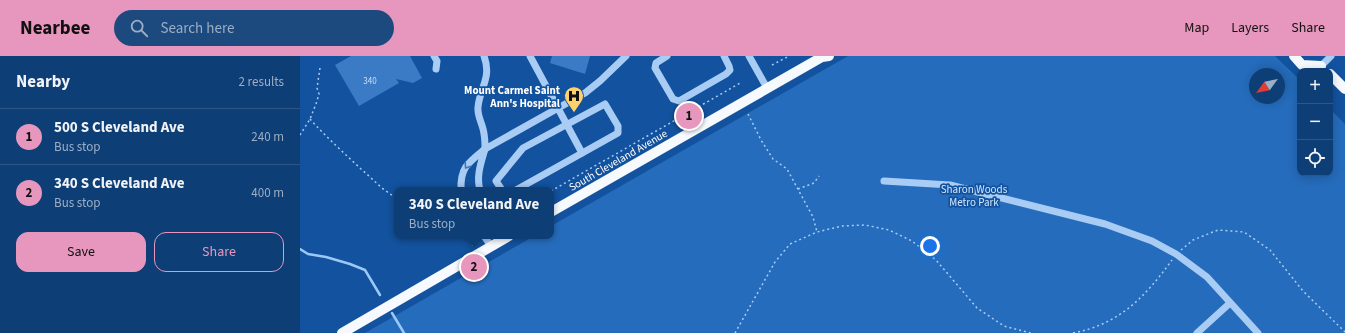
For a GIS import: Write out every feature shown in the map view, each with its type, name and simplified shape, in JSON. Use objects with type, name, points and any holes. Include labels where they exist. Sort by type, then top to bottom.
[{"type":"main road","name":"South Cleveland Avenue","points":[[554,210],[825,56]]},
{"type":"main road","points":[[1294,56],[1302,65],[1322,64]]},
{"type":"main road","points":[[1333,77],[1345,88]]},
{"type":"main road","points":[[342,333],[502,239]]},
{"type":"street","points":[[434,56],[437,61],[436,69]]},
{"type":"street","points":[[479,187],[479,169],[486,149],[484,133],[478,118],[480,97],[486,83],[487,73],[484,56]]},
{"type":"street","points":[[530,56],[582,153]]},
{"type":"street","points":[[667,56],[656,63],[655,68],[673,99],[679,101],[726,74],[730,70],[724,56]]},
{"type":"street","points":[[749,56],[767,88]]},
{"type":"street","points":[[1322,64],[1331,56]]},
{"type":"street","points":[[461,187],[461,177],[469,162],[486,149],[585,93],[600,81],[623,57]]},
{"type":"street","points":[[500,187],[496,181],[523,148],[605,104],[618,126],[618,133],[521,187]]},
{"type":"street","points":[[884,181],[950,185],[1105,224],[1152,241],[1176,254],[1207,277],[1258,333]]},
{"type":"street","points":[[486,239],[491,246]]},
{"type":"street","points":[[1197,333],[1230,303]]},
{"type":"path","points":[[772,65],[789,56]]},
{"type":"path","points":[[300,135],[310,119],[319,94],[317,88],[320,68]]},
{"type":"path","points":[[554,189],[742,82]]},
{"type":"path","points":[[748,114],[768,152],[773,159],[787,169],[813,217],[817,232]]},
{"type":"path","points":[[310,119],[327,138],[389,194],[394,196]]},
{"type":"path","points":[[798,190],[814,183],[820,176]]},
{"type":"path","points":[[735,333],[775,262],[790,244],[817,232],[842,226],[865,226],[889,230],[912,241],[936,260],[977,308],[1004,326],[1031,333]]},
{"type":"green space","name":"Sharon Woods Metro Park","points":[[848,56],[1275,56],[1297,77],[1297,176],[1333,176],[1333,112],[1345,124],[1345,333],[365,333],[529,239],[554,239],[554,224]]},
{"type":"building","points":[[351,56],[410,56],[422,78],[413,83],[396,79],[399,83],[359,106],[335,65]]},
{"type":"building","points":[[552,56],[590,56],[585,74],[550,63]]},
{"type":"waterway","points":[[300,249],[308,254],[326,257],[365,270],[380,295]]},
{"type":"waterway","points":[[392,313],[404,333]]},
{"type":"place","name":"Mount Carmel Saint Ann's Hospital","points":[[574,113]]},
{"type":"place","name":"500 S Cleveland Ave","points":[[689,116]]},
{"type":"place","name":"340 S Cleveland Ave","points":[[474,267]]}]
